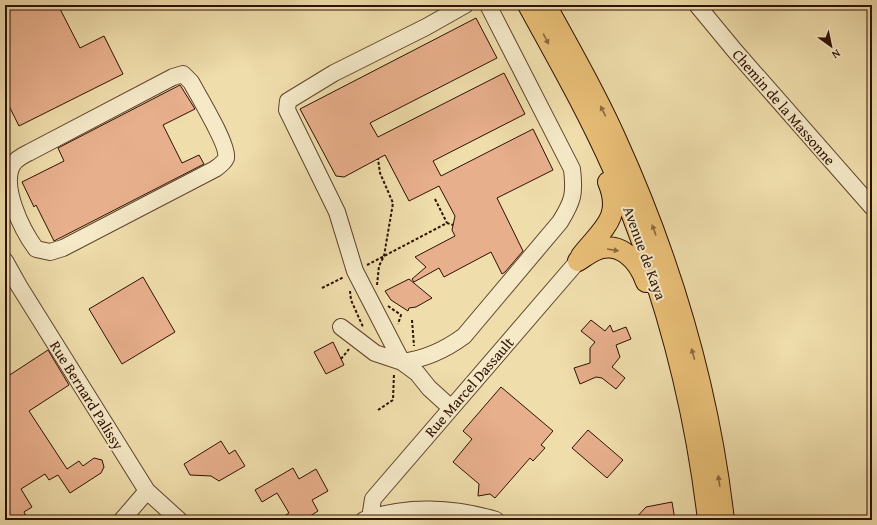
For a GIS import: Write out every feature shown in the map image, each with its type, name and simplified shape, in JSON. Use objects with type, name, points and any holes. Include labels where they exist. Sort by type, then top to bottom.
[{"type":"main road","name":"Avenue de Kaya","points":[[528,5],[562,68],[614,172],[636,227],[665,309],[675,344],[692,419],[707,520]]},
{"type":"main road","name":"Avenue de Kaya","points":[[546,5],[616,138],[648,213],[664,258],[698,374],[716,459],[724,520]]},
{"type":"main road","points":[[562,68],[612,193],[614,203],[612,214],[607,225],[578,261]]},
{"type":"main road","points":[[578,261],[594,251],[612,248],[627,254],[640,268],[664,337],[707,520]]},
{"type":"street","points":[[399,369],[355,271],[337,212],[287,110],[288,101],[334,73],[426,27],[465,5]]},
{"type":"street","points":[[399,369],[448,348],[464,336],[560,222],[571,204],[574,186],[572,169],[488,5]]},
{"type":"street","name":"Chemin de la Massonne","points":[[697,5],[734,51],[872,207]]},
{"type":"street","points":[[178,74],[188,77],[226,152],[224,162],[215,169],[63,248],[50,252],[36,249],[7,200],[9,172],[13,164],[19,158],[178,74]]},
{"type":"street","name":"Rue Bernard Palissy","points":[[5,261],[19,286],[147,491],[179,520]]},
{"type":"street","name":"Rue Marcel Dassault","points":[[367,519],[373,499],[578,261]]},
{"type":"street","points":[[341,327],[399,369],[416,373],[429,388],[451,408]]},
{"type":"street","points":[[122,520],[147,491]]},
{"type":"street","points":[[367,519],[400,512],[429,510],[454,511],[496,520]]},
{"type":"path","points":[[378,159],[380,173],[393,203],[384,256],[380,266],[378,288]]},
{"type":"path","points":[[435,199],[447,223],[453,225]]},
{"type":"path","points":[[322,288],[447,223]]},
{"type":"path","points":[[384,303],[401,315]]},
{"type":"building","points":[[5,5],[58,5],[80,48],[104,36],[123,74],[19,126],[5,98]]},
{"type":"building","points":[[476,18],[497,58],[370,123],[378,137],[504,73],[525,114],[433,161],[441,176],[533,129],[553,170],[497,198],[523,251],[505,272],[502,274],[491,252],[444,277],[439,268],[414,282],[412,279],[426,267],[415,257],[455,236],[452,230],[455,216],[439,186],[409,201],[385,155],[344,177],[336,176],[300,109]]},
{"type":"building","points":[[180,85],[195,109],[163,125],[182,163],[199,155],[204,164],[54,241],[36,205],[34,207],[22,182],[64,161],[58,148]]},
{"type":"building","points":[[143,277],[175,332],[122,364],[89,309]]},
{"type":"building","points":[[409,279],[432,298],[416,307],[409,308],[408,311],[391,300],[385,291]]},
{"type":"building","points":[[591,320],[605,331],[610,325],[613,332],[626,327],[631,339],[616,345],[620,357],[612,367],[625,378],[616,389],[602,378],[596,377],[580,384],[574,368],[590,363],[590,348],[595,342],[581,331]]},
{"type":"building","points":[[333,342],[344,365],[326,374],[314,352]]},
{"type":"building","points":[[48,350],[69,385],[29,411],[67,469],[79,461],[83,466],[94,458],[102,460],[104,467],[101,473],[70,493],[58,475],[49,480],[45,474],[21,489],[32,507],[24,512],[28,520],[5,520],[5,378]]},
{"type":"building","points":[[501,387],[553,431],[541,445],[545,448],[533,461],[530,458],[495,498],[490,494],[478,496],[479,484],[453,462],[472,439],[463,431]]},
{"type":"building","points":[[588,430],[623,460],[607,478],[572,448]]},
{"type":"building","points":[[221,441],[229,454],[235,450],[245,466],[219,481],[211,476],[190,475],[184,464]]},
{"type":"building","points":[[293,468],[299,479],[316,469],[328,491],[312,500],[318,511],[304,520],[278,520],[289,513],[277,493],[262,502],[255,490]]},
{"type":"building","points":[[672,502],[675,520],[634,520],[646,507]]}]
